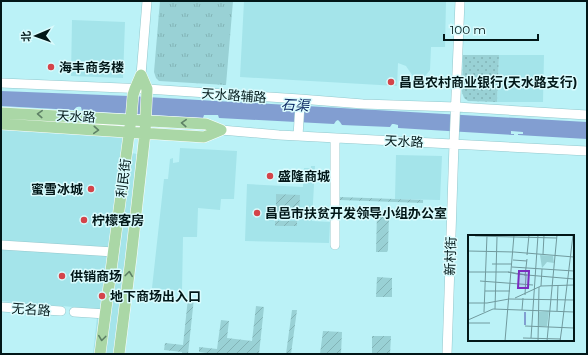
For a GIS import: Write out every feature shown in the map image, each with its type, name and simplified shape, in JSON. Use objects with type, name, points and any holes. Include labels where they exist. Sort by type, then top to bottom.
[{"type":"main road","name":"利民街","points":[[100,354],[132,117],[134,92],[141,75]]},
{"type":"main road","name":"利民街","points":[[119,354],[145,133],[147,92],[141,75]]},
{"type":"main road","name":"天水路","points":[[1,113],[145,118],[206,124],[221,130]]},
{"type":"main road","name":"天水路","points":[[1,124],[204,137],[221,130]]},
{"type":"street","name":"利民街","points":[[141,75],[147,1]]},
{"type":"street","points":[[456,110],[460,1]]},
{"type":"street","name":"天水路辅路","points":[[1,83],[134,92],[300,99],[456,110],[587,114]]},
{"type":"street","points":[[298,136],[300,104]]},
{"type":"street","name":"新村街","points":[[447,354],[456,110]]},
{"type":"street","name":"天水路","points":[[221,130],[298,136],[587,151]]},
{"type":"street","points":[[335,138],[335,245]]},
{"type":"street","points":[[1,245],[114,252]]},
{"type":"street","name":"无名路","points":[[1,307],[61,311]]},
{"type":"street","points":[[74,312],[106,314]]},
{"type":"shaded area","points":[[244,1],[446,1],[445,47],[431,47],[430,70],[422,78],[414,77],[406,66],[398,63],[397,86],[240,77]]},
{"type":"shaded area","points":[[72,20],[125,22],[123,78],[71,76]]},
{"type":"shaded area","points":[[499,55],[544,55],[543,102],[497,102]]},
{"type":"shaded area","points":[[1,91],[129,96],[587,122],[587,139],[518,135],[523,134],[523,132],[511,131],[511,134],[514,135],[398,128],[398,125],[394,124],[390,127],[342,125],[338,120],[334,124],[219,118],[218,115],[204,115],[203,118],[82,111],[81,107],[76,107],[74,110],[1,106]]},
{"type":"shaded area","points":[[1,129],[124,137],[126,152],[148,156],[123,354],[93,354],[98,309],[1,301]]},
{"type":"shaded area","points":[[180,148],[237,151],[234,199],[221,199],[220,210],[198,208],[197,237],[183,237],[182,291],[152,288],[164,179],[168,179],[170,159],[173,158],[173,163],[179,162]]},
{"type":"shaded area","points":[[396,155],[442,156],[440,200],[395,199]]},
{"type":"shaded area","points":[[311,166],[315,166],[312,221],[330,222],[329,243],[245,241],[247,184],[303,187],[304,168],[311,168]]},
{"type":"green space","points":[[160,1],[233,1],[226,85],[159,81],[156,78],[154,72]]},
{"type":"green space","points":[[463,55],[499,55],[497,102],[468,101],[464,98],[462,92]]},
{"type":"green space","points":[[276,194],[300,195],[299,214],[276,214]]},
{"type":"green space","points":[[339,197],[423,200],[423,203],[339,200]]},
{"type":"green space","points":[[377,212],[387,212],[389,215],[387,252],[376,252]]},
{"type":"green space","points":[[275,221],[297,221],[297,226],[275,226]]},
{"type":"green space","points":[[377,277],[392,278],[392,297],[376,297]]},
{"type":"green space","points":[[188,298],[194,298],[188,354],[164,350],[165,343],[183,345]]},
{"type":"green space","points":[[256,306],[264,307],[259,354],[214,354],[199,352],[199,347],[217,349],[221,320],[229,321],[227,338],[252,341]]},
{"type":"green space","points":[[292,310],[297,310],[291,354],[286,354]]},
{"type":"green space","points":[[323,331],[342,332],[341,354],[320,354]]},
{"type":"green space","points":[[372,336],[391,336],[390,354],[372,354]]},
{"type":"waterway","name":"石渠","points":[[31,101],[41,101]]},
{"type":"place","name":"海丰商务楼","points":[[51,67]]},
{"type":"place","name":"昌邑农村商业银行(天水路支行)","points":[[391,82]]},
{"type":"place","name":"盛隆商城","points":[[270,176]]},
{"type":"place","name":"蜜雪冰城","points":[[91,189]]},
{"type":"place","name":"昌邑市扶贫开发领导小组办公室","points":[[257,213]]},
{"type":"place","name":"柠檬客房","points":[[84,220]]},
{"type":"place","name":"供销商场","points":[[62,276]]},
{"type":"place","name":"地下商场出入口","points":[[102,296]]}]
